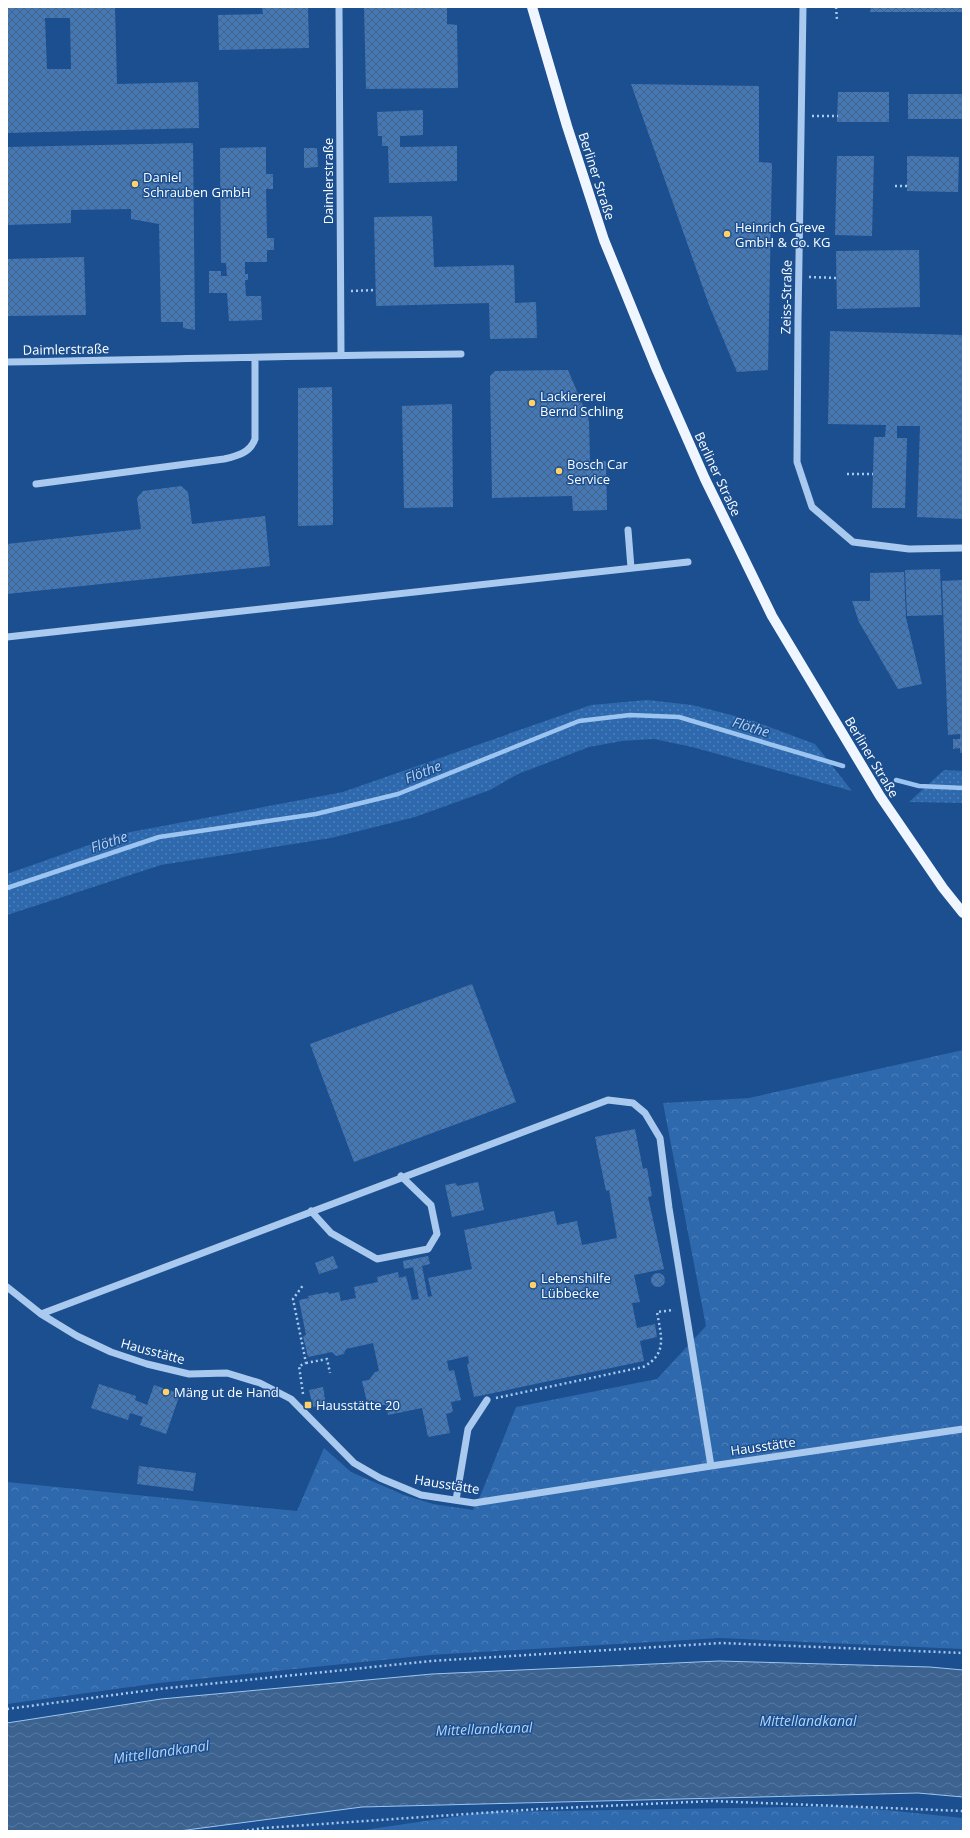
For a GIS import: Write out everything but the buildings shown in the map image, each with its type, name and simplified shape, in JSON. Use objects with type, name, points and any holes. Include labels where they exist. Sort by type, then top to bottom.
[{"type":"main road","name":"Berliner Straße","points":[[532,7],[567,126],[604,240],[657,370],[705,479],[772,616],[880,796],[943,888],[963,913]]},
{"type":"street","name":"Daimlerstraße","points":[[339,7],[341,355]]},
{"type":"street","name":"Zeiss-Straße","points":[[803,7],[797,462],[812,507],[854,542],[909,549],[963,548]]},
{"type":"street","name":"Daimlerstraße","points":[[7,362],[461,354]]},
{"type":"street","points":[[36,484],[224,459],[238,456],[245,452],[253,444],[255,439],[255,358]]},
{"type":"street","points":[[628,530],[631,568]]},
{"type":"street","points":[[7,637],[688,562]]},
{"type":"street","points":[[41,1314],[401,1176],[608,1100],[633,1103],[645,1113],[660,1138],[669,1208],[687,1308],[711,1466]]},
{"type":"street","points":[[311,1211],[331,1233],[377,1259],[428,1249],[437,1234],[431,1205],[401,1176]]},
{"type":"street","name":"Hausstätte","points":[[7,1287],[41,1314],[77,1336],[111,1352],[147,1364],[189,1374],[226,1373],[260,1383],[291,1399],[354,1463],[380,1478],[422,1495],[474,1503],[963,1429]]},
{"type":"street","points":[[456,1500],[468,1429],[487,1400]]},
{"type":"path","points":[[836,7],[837,20]]},
{"type":"path","points":[[801,116],[838,116]]},
{"type":"path","points":[[895,186],[907,186]]},
{"type":"path","points":[[799,277],[837,278]]},
{"type":"path","points":[[340,291],[376,290]]},
{"type":"path","points":[[847,474],[873,474]]},
{"type":"path","points":[[304,1284],[293,1299],[306,1363]]},
{"type":"path","points":[[487,1400],[644,1367],[652,1362],[658,1355],[662,1346],[657,1312],[687,1308]]},
{"type":"path","points":[[305,1412],[299,1366],[306,1363],[327,1359],[330,1373]]},
{"type":"path","points":[[7,1709],[159,1689],[431,1661],[713,1643],[963,1653]]},
{"type":"path","points":[[242,1831],[264,1828],[517,1810],[712,1801],[963,1811]]},
{"type":"green space","points":[[647,700],[692,705],[751,720],[815,744],[852,791],[692,747],[654,739],[622,741],[589,747],[518,774],[490,790],[415,817],[331,838],[161,865],[7,915],[7,874],[120,834],[343,792],[591,705]]},
{"type":"green space","points":[[944,770],[963,771],[963,803],[909,802]]},
{"type":"green space","points":[[963,1050],[963,1649],[720,1638],[430,1655],[159,1683],[7,1704],[7,1482],[297,1511],[324,1448],[351,1472],[404,1495],[433,1504],[473,1510],[481,1494],[516,1407],[657,1379],[706,1326],[663,1103],[749,1098]]},
{"type":"green space","points":[[847,1806],[963,1818],[963,1831],[357,1831],[487,1812]]},
{"type":"water","name":"Mittellandkanal","points":[[719,1661],[930,1667],[963,1670],[963,1797],[918,1793],[362,1807],[179,1831],[7,1831],[7,1723],[161,1699],[432,1674]]},
{"type":"waterway","name":"Flöthe","points":[[7,888],[159,837],[316,814],[398,794],[579,721],[630,715],[679,717],[843,766]]},
{"type":"waterway","name":"Flöthe","points":[[896,780],[919,786],[963,788]]},
{"type":"place","name":"Daniel Schrauben GmbH","points":[[135,184]]},
{"type":"place","name":"Heinrich Greve GmbH & Co. KG","points":[[727,234]]},
{"type":"place","name":"Lackiererei Bernd Schling","points":[[532,403]]},
{"type":"place","name":"Bosch Car Service","points":[[559,471]]},
{"type":"place","name":"Lebenshilfe Lübbecke","points":[[533,1285]]},
{"type":"place","name":"Mäng ut de Hand","points":[[166,1392]]},
{"type":"place","name":"Hausstätte 20","points":[[308,1405]]}]
